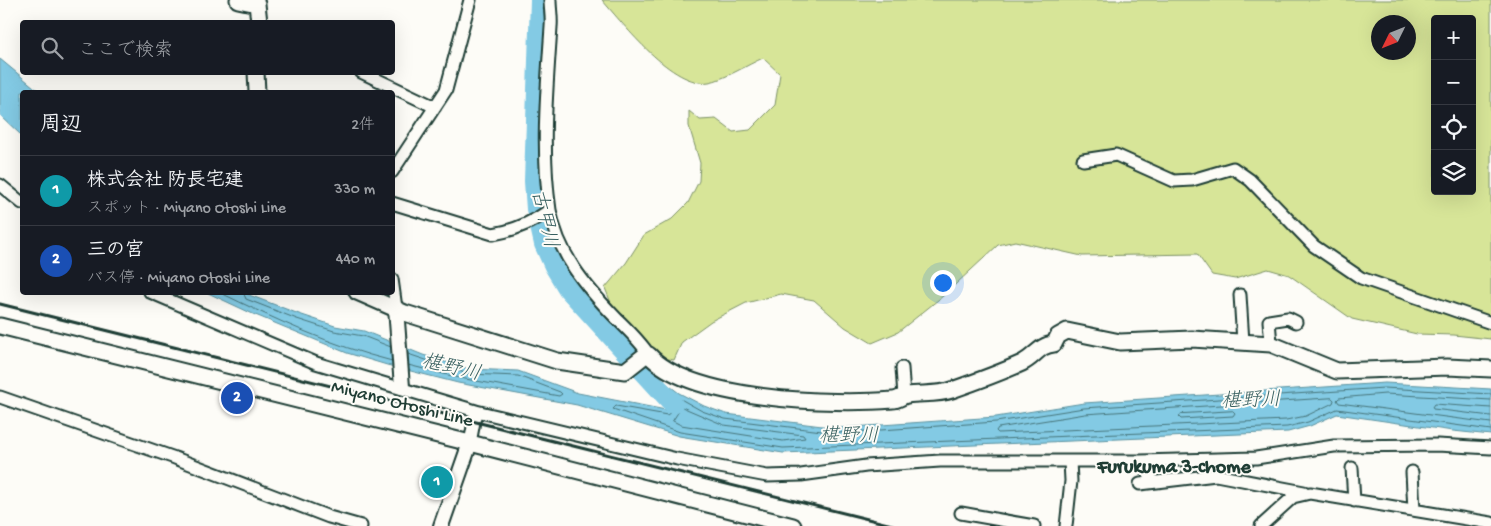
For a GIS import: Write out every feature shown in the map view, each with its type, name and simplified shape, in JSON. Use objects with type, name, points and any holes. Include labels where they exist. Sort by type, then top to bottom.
[{"type":"main road","points":[[238,0],[257,2],[259,20]]},
{"type":"main road","points":[[256,75],[257,90]]},
{"type":"main road","points":[[363,295],[396,311],[556,361],[617,371],[630,368],[647,356],[672,373],[737,394],[840,401],[896,400],[904,396],[950,391],[1025,362],[1044,345],[1054,344],[1058,336],[1067,331],[1120,342],[1192,338],[1270,344],[1337,371],[1447,367],[1491,369]]},
{"type":"main road","name":"Miyano Otoshi Line","points":[[0,326],[793,526]]},
{"type":"street","points":[[395,167],[446,90],[470,0]]},
{"type":"street","points":[[550,0],[552,24],[548,53],[545,155],[548,212],[553,231],[571,266],[647,356]]},
{"type":"street","points":[[367,75],[435,107]]},
{"type":"street","points":[[1083,160],[1116,155],[1174,181],[1192,180],[1233,168],[1250,180],[1314,246],[1360,278],[1491,323]]},
{"type":"street","points":[[0,185],[20,200]]},
{"type":"street","points":[[395,204],[493,234],[507,232],[548,212]]},
{"type":"street","points":[[157,295],[316,363],[388,386],[402,384],[476,411],[642,451],[767,476],[801,475],[866,466],[940,461],[1140,461],[1256,458],[1334,446],[1437,445],[1491,448]]},
{"type":"street","points":[[394,295],[402,384]]},
{"type":"street","points":[[1240,295],[1243,342]]},
{"type":"street","points":[[1270,344],[1269,321],[1291,316]]},
{"type":"street","points":[[902,368],[904,396]]},
{"type":"street","points":[[0,397],[175,458],[329,518],[361,526]]},
{"type":"street","points":[[441,526],[470,443],[476,411]]},
{"type":"street","points":[[1066,526],[1070,461]]},
{"type":"street","points":[[1140,461],[1154,482]]},
{"type":"street","points":[[1352,468],[1354,500]]},
{"type":"street","points":[[1412,472],[1414,510]]},
{"type":"street","points":[[1140,484],[1216,475],[1310,493],[1491,523]]},
{"type":"street","points":[[1261,526],[1293,497],[1310,493]]},
{"type":"street","points":[[961,512],[1034,526]]},
{"type":"green space","points":[[602,0],[1491,0],[1491,339],[1417,334],[1352,319],[1289,275],[1268,269],[1235,279],[1212,275],[1197,254],[1082,256],[1015,241],[998,245],[943,296],[898,332],[872,343],[845,327],[814,300],[781,294],[746,303],[711,321],[682,342],[674,360],[662,358],[611,303],[605,288],[626,263],[644,235],[672,219],[688,203],[699,181],[700,163],[689,126],[689,111],[700,120],[716,119],[733,132],[750,130],[775,105],[780,74],[763,58],[715,81],[695,81],[680,75],[665,65],[636,39]]},
{"type":"water","points":[[0,59],[38,90],[20,90],[20,134],[0,115]]},
{"type":"water","name":"椹野川","points":[[212,295],[249,295],[335,326],[364,331],[423,355],[469,369],[518,371],[578,393],[666,410],[670,402],[656,387],[654,374],[679,393],[704,406],[726,414],[838,428],[996,417],[1084,403],[1385,383],[1491,389],[1491,435],[1337,414],[1310,426],[1288,432],[783,453],[679,436],[577,405],[458,383],[387,365],[347,353]]},
{"type":"waterway","name":"古甲川","points":[[540,0],[534,181],[536,209],[544,244],[554,266],[568,289],[673,404]]},
{"type":"railway","points":[[0,304],[896,526]]},
{"type":"place","name":"三の宮","points":[[237,398]]},
{"type":"place","name":"株式会社 防長宅建","points":[[437,482]]},
{"type":"district","name":"Furukuma 3-chome","points":[[1174,468]]}]
